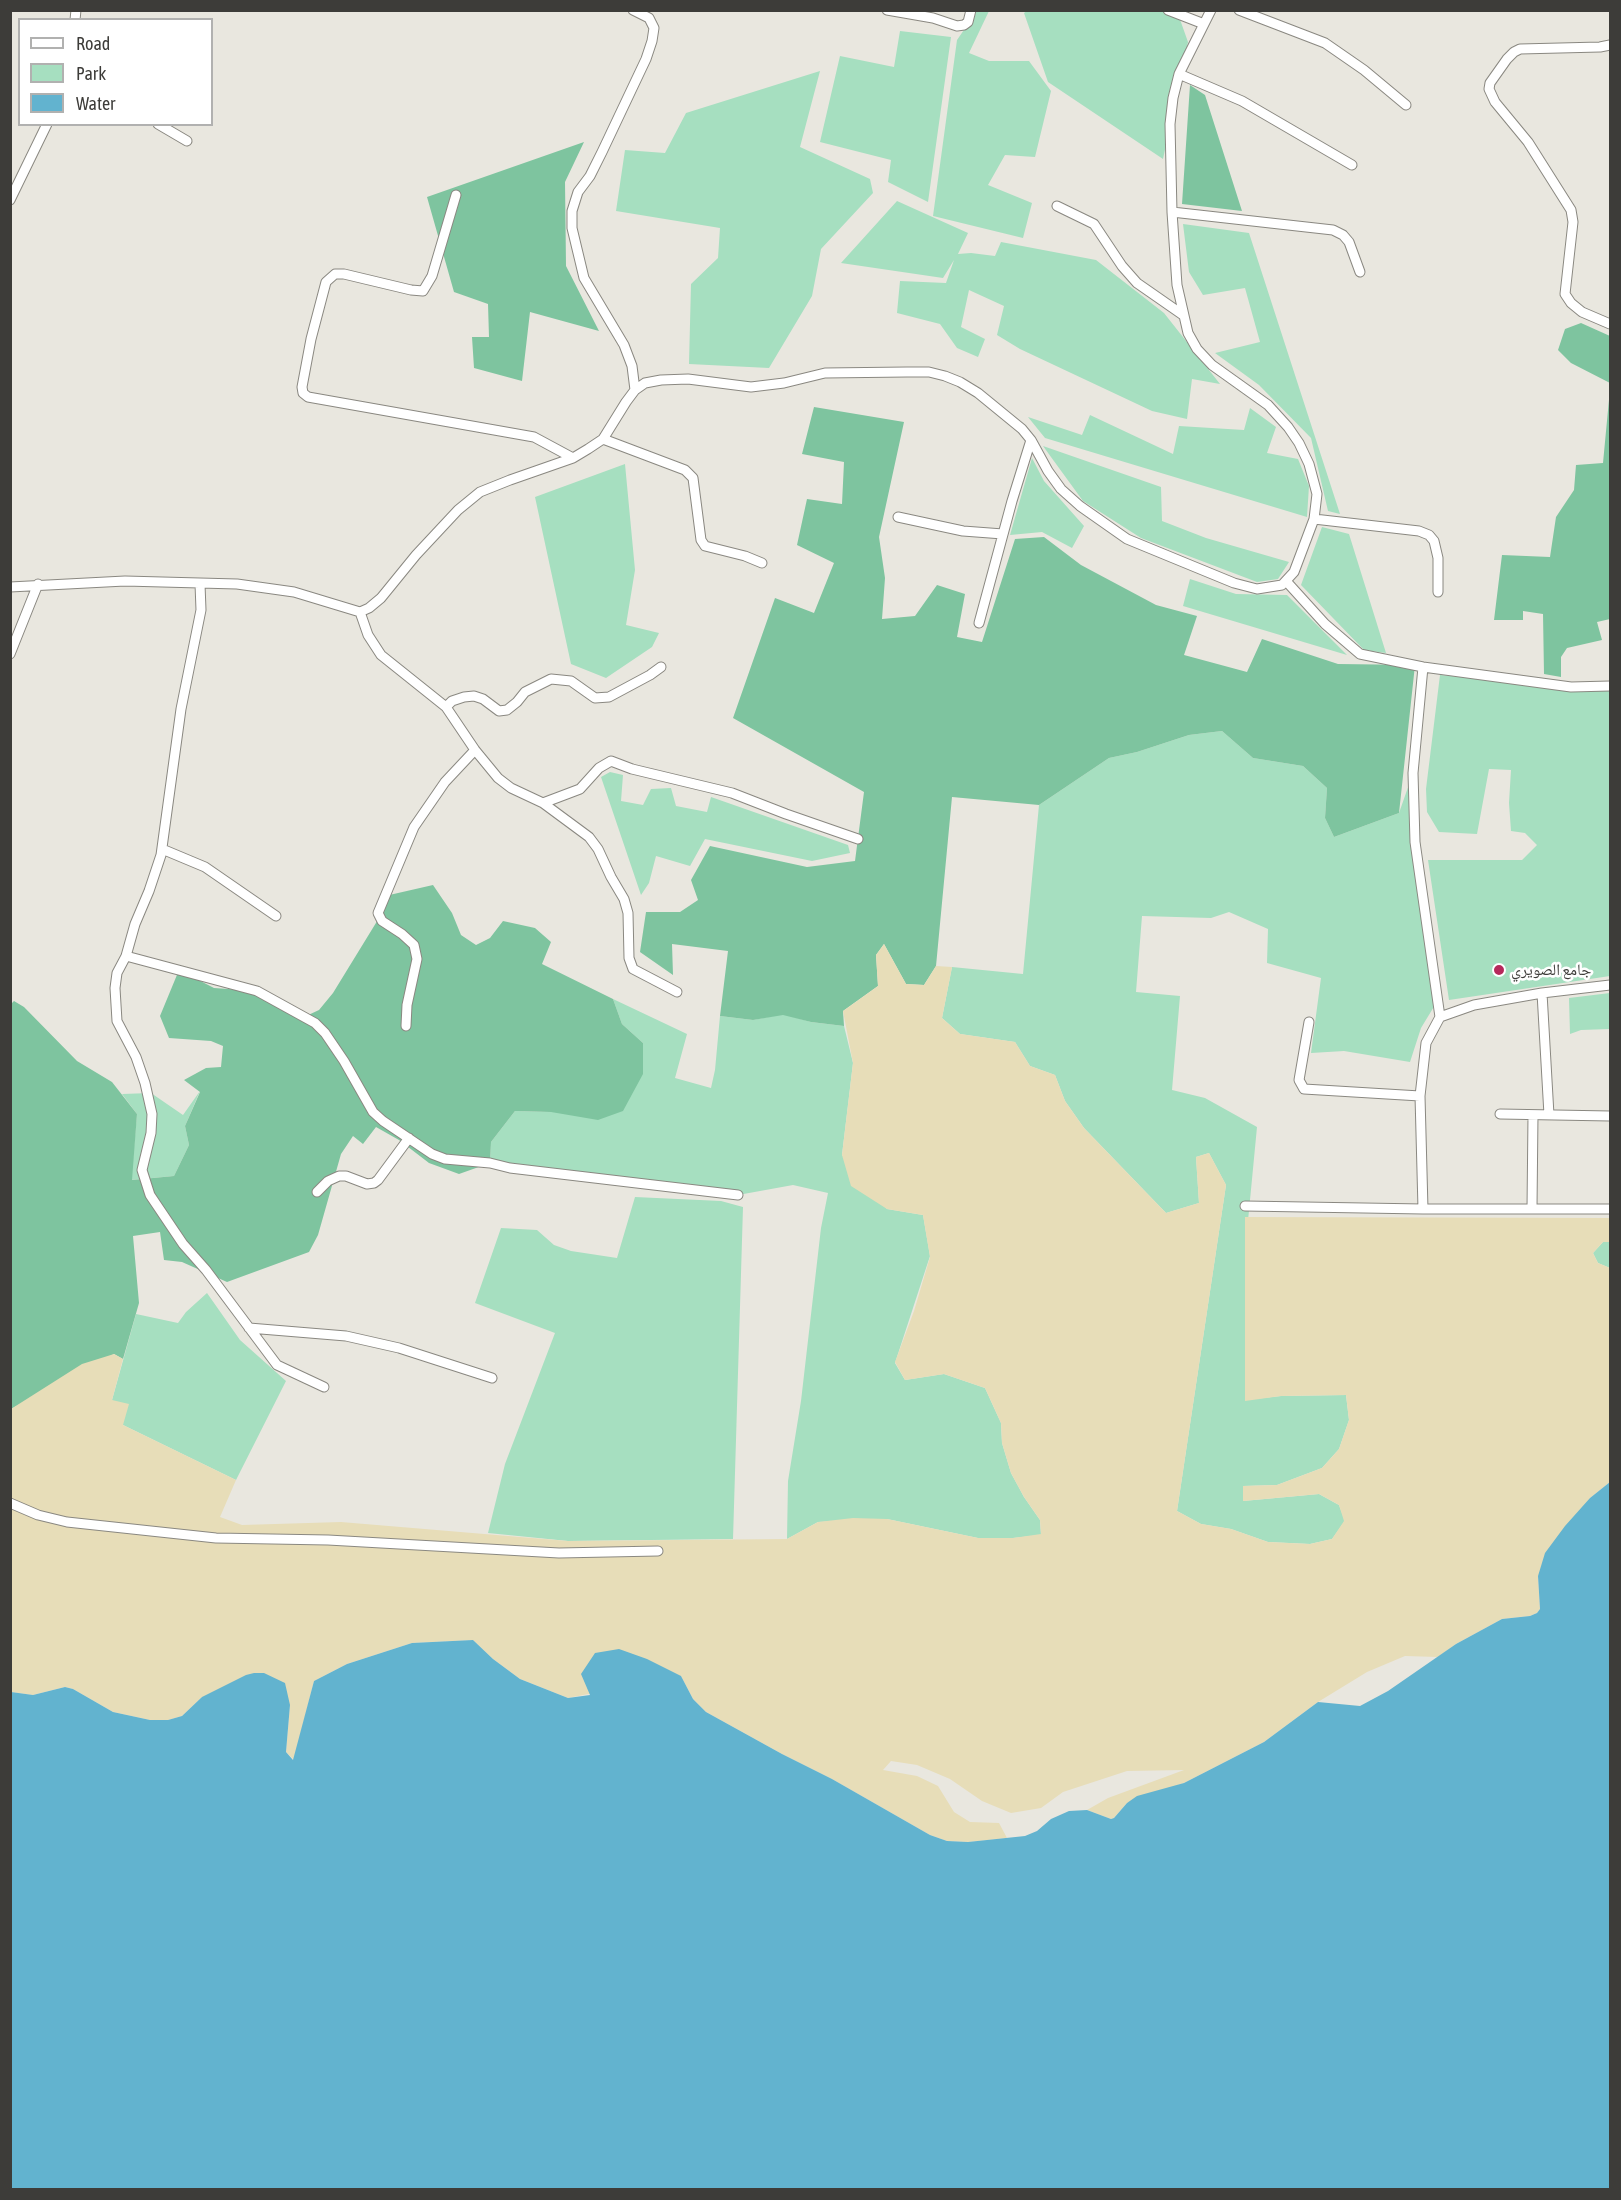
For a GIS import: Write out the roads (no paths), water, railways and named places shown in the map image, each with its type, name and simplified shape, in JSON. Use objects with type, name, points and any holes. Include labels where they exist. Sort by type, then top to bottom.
[{"type":"street","points":[[633,10],[649,18],[654,28],[652,41],[646,59],[602,152],[590,176],[578,192],[572,211],[572,228],[584,278],[624,345],[632,366],[635,390]]},
{"type":"street","points":[[887,10],[964,26],[968,22],[971,10]]},
{"type":"street","points":[[1168,10],[1204,24]]},
{"type":"street","points":[[10,587],[125,581],[237,584],[294,592],[360,612],[381,598],[416,555],[458,510],[480,492],[573,458],[603,439],[635,390],[645,383],[688,379],[751,387],[784,383],[825,373],[929,372],[960,382],[1002,412],[1031,440],[1061,489],[1127,539],[1234,583],[1257,589],[1278,587],[1286,582],[1294,572],[1314,519],[1317,494],[1315,481],[1299,443],[1288,427],[1268,405],[1212,365],[1197,349],[1188,333],[1177,285],[1172,212],[1170,124],[1173,98],[1179,74],[1211,10]]},
{"type":"street","points":[[1239,10],[1326,43],[1364,70],[1406,105]]},
{"type":"street","points":[[1611,45],[1520,49],[1507,59],[1489,88],[1495,102],[1528,142],[1572,210],[1573,222],[1565,294],[1571,303],[1582,312],[1611,324]]},
{"type":"street","points":[[1179,74],[1242,100],[1352,165]]},
{"type":"street","points":[[10,200],[46,126]]},
{"type":"street","points":[[162,126],[188,141]]},
{"type":"street","points":[[456,195],[432,276],[423,291],[344,274],[335,274],[326,282],[311,339],[302,387],[303,393],[308,397],[534,437],[573,458]]},
{"type":"street","points":[[1057,206],[1094,224],[1122,266],[1137,283],[1183,315]]},
{"type":"street","points":[[1172,212],[1333,230],[1343,235],[1349,242],[1360,272]]},
{"type":"street","points":[[603,439],[685,470],[693,478],[701,540],[705,546],[746,556],[762,563]]},
{"type":"street","points":[[979,623],[1031,440]]},
{"type":"street","points":[[898,517],[963,531],[1003,534]]},
{"type":"street","points":[[1314,519],[1419,531],[1429,535],[1434,541],[1438,558],[1438,592]]},
{"type":"street","points":[[1286,582],[1325,624],[1360,654],[1423,667],[1571,687],[1611,686]]},
{"type":"street","points":[[10,654],[38,584]]},
{"type":"street","points":[[200,584],[201,610],[181,710],[162,849],[126,956],[117,974],[115,988],[117,1021],[136,1057],[152,1114],[151,1132],[142,1170],[150,1195],[183,1244],[277,1365],[324,1387]]},
{"type":"street","points":[[360,612],[368,636],[381,655],[446,707],[475,750],[498,778],[511,788],[543,803],[589,837],[598,849],[626,906],[628,913],[627,944],[633,969],[678,992]]},
{"type":"street","points":[[446,707],[458,699],[474,696],[483,699],[499,711],[507,710],[525,692],[551,680],[572,681],[595,698],[609,697],[661,667]]},
{"type":"street","points":[[1423,667],[1413,773],[1415,842],[1440,1017],[1426,1043],[1420,1096],[1424,1209]]},
{"type":"street","points":[[406,1026],[407,1005],[417,959],[414,945],[382,921],[378,913],[414,827],[445,782],[475,750]]},
{"type":"street","points":[[543,803],[580,789],[599,768],[611,762],[732,792],[858,839]]},
{"type":"street","points":[[162,849],[206,867],[276,916]]},
{"type":"street","points":[[126,956],[257,991],[315,1023],[325,1033],[344,1061],[373,1112],[432,1154],[445,1159],[490,1163],[510,1168],[738,1195]]},
{"type":"street","points":[[1440,1017],[1474,1005],[1542,993],[1611,985]]},
{"type":"street","points":[[1542,993],[1549,1115]]},
{"type":"street","points":[[1309,1022],[1299,1080],[1304,1089],[1420,1096]]},
{"type":"street","points":[[1500,1114],[1611,1116]]},
{"type":"street","points":[[1532,1208],[1533,1115]]},
{"type":"street","points":[[317,1192],[328,1181],[339,1176],[346,1176],[368,1184],[374,1183],[409,1138]]},
{"type":"street","points":[[1245,1206],[1611,1209]]},
{"type":"street","points":[[249,1328],[346,1336],[399,1348],[492,1378]]},
{"type":"street","points":[[10,1503],[38,1515],[67,1522],[216,1538],[328,1540],[559,1553],[658,1551]]},
{"type":"water","points":[[1610,1482],[1610,2189],[11,2189],[11,1692],[33,1695],[65,1687],[73,1689],[113,1712],[150,1720],[168,1720],[182,1716],[202,1697],[246,1675],[264,1673],[285,1683],[290,1705],[286,1752],[293,1760],[314,1681],[347,1664],[412,1643],[473,1640],[493,1659],[520,1679],[568,1698],[590,1695],[581,1674],[595,1653],[619,1649],[647,1659],[681,1676],[693,1699],[706,1712],[832,1779],[930,1835],[947,1841],[968,1842],[1025,1836],[1037,1831],[1051,1819],[1069,1811],[1087,1810],[1111,1819],[1114,1818],[1127,1803],[1137,1796],[1184,1783],[1264,1742],[1318,1702],[1360,1706],[1388,1691],[1456,1644],[1502,1619],[1537,1613],[1540,1609],[1538,1576],[1545,1553],[1590,1498]]},
{"type":"place","name":"جامع الصويري","points":[[1499,970]]}]
